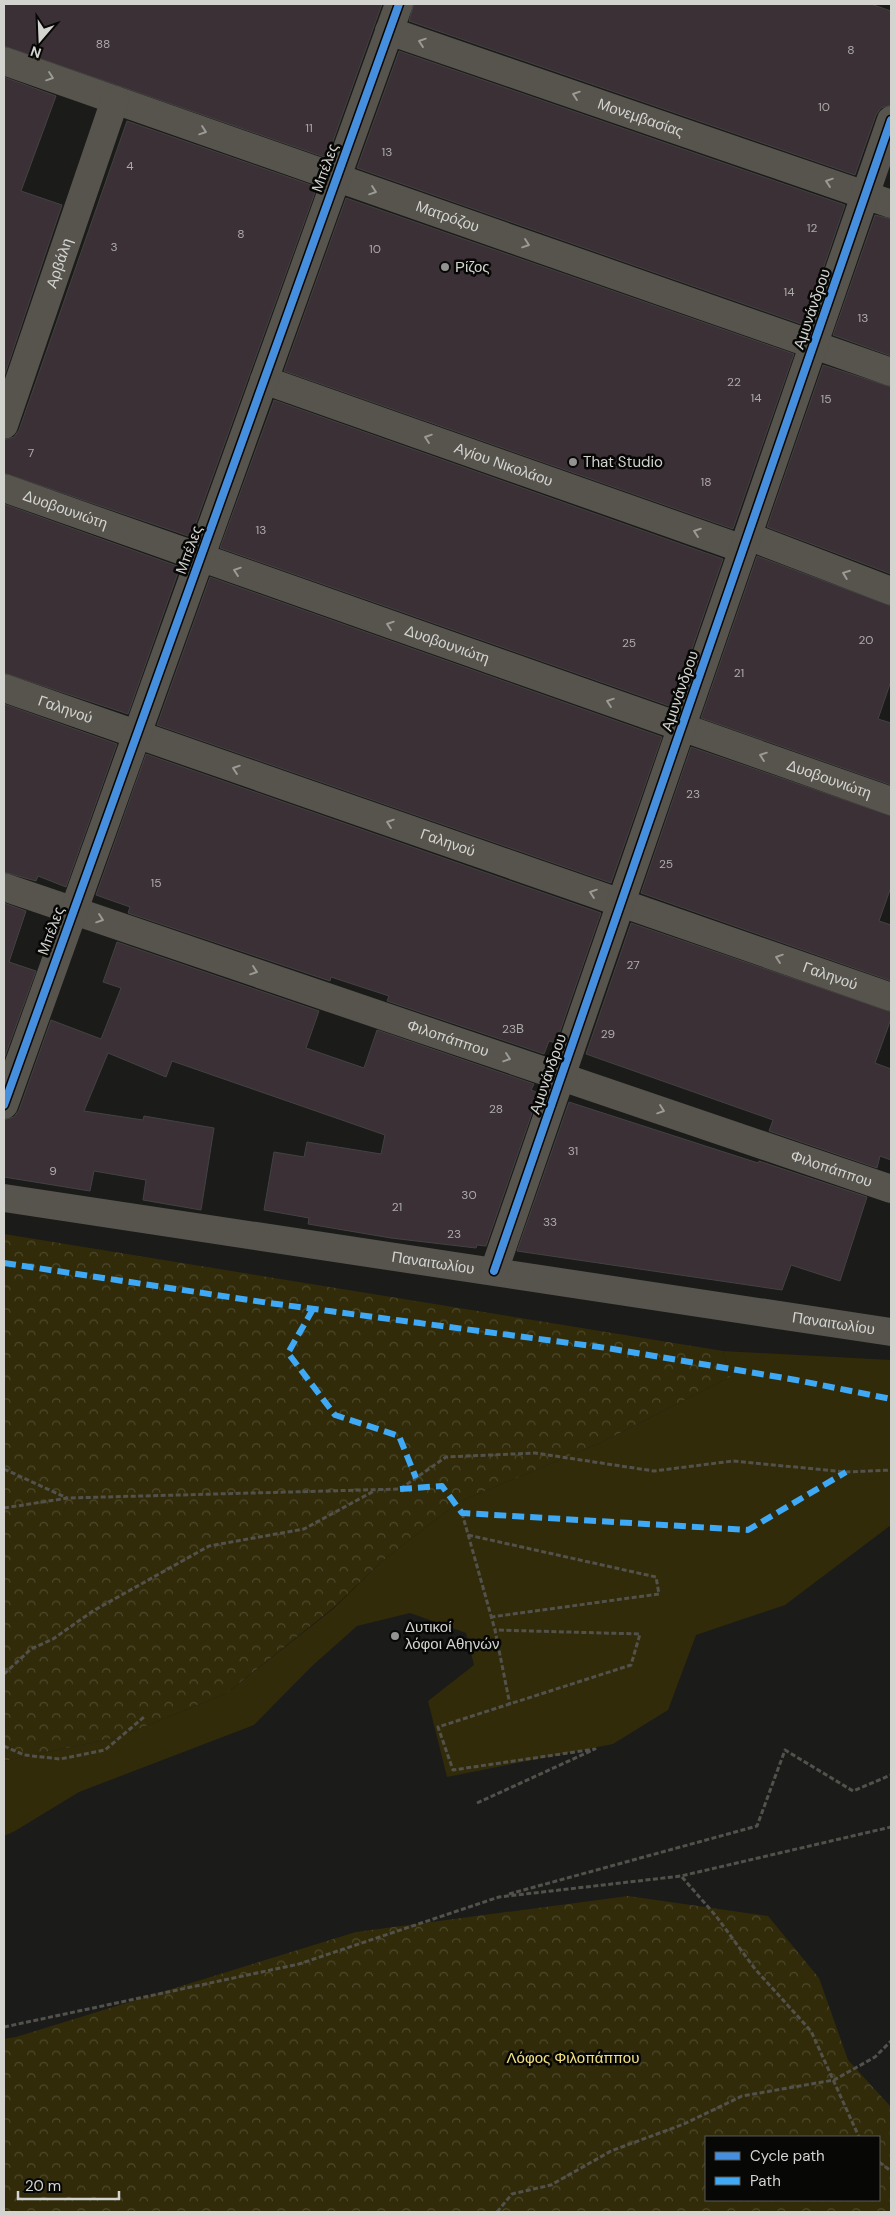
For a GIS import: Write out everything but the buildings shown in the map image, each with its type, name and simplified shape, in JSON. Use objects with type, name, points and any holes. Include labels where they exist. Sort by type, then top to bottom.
[{"type":"street","name":"Μπέλες","points":[[4,1105],[399,4]]},
{"type":"street","name":"Μονεμβασίας","points":[[389,31],[891,204]]},
{"type":"street","name":"Ματρόζου","points":[[4,61],[891,372]]},
{"type":"street","name":"Αρβάλη","points":[[4,425],[115,100]]},
{"type":"street","name":"Αμυνάνδρου","points":[[494,1271],[891,120]]},
{"type":"street","name":"Αγίου Νικολάου","points":[[264,380],[891,591]]},
{"type":"street","name":"Δυοβουνιώτη","points":[[4,488],[891,802]]},
{"type":"street","name":"Γαληνού","points":[[4,688],[891,997]]},
{"type":"street","name":"Φιλοπάππου","points":[[4,887],[891,1188]]},
{"type":"street","name":"Παναιτωλίου","points":[[4,1198],[891,1332]]},
{"type":"path","points":[[4,1508],[68,1498],[400,1489],[446,1457],[535,1452],[654,1471],[733,1461],[846,1472],[891,1470]]},
{"type":"path","points":[[4,1469],[68,1498]]},
{"type":"path","points":[[4,1674],[31,1650],[53,1639],[93,1611],[209,1546],[304,1529],[375,1491]]},
{"type":"path","points":[[462,1513],[495,1630],[510,1705]]},
{"type":"path","points":[[468,1535],[656,1577],[659,1594],[491,1617]]},
{"type":"path","points":[[477,1802],[595,1749],[453,1770],[438,1726],[510,1705],[630,1665],[640,1634],[495,1630]]},
{"type":"path","points":[[4,1746],[24,1755],[60,1759],[106,1750],[144,1717]]},
{"type":"path","points":[[4,2027],[299,1964],[499,1897],[757,1826],[785,1750],[853,1791],[891,1775]]},
{"type":"path","points":[[499,1897],[681,1876],[891,1827]]},
{"type":"path","points":[[681,1876],[716,1916],[755,1969],[810,2031],[859,2136]]},
{"type":"path","points":[[497,2212],[512,2194],[551,2185],[611,2151],[684,2124],[742,2096],[834,2080],[875,2057],[891,2041]]},
{"type":"path","points":[[880,2163],[891,2171]]},
{"type":"green space","points":[[4,1234],[723,1351],[730,1377],[602,1442],[459,1502],[382,1561],[333,1608],[227,1693],[119,1737],[4,1761]]},
{"type":"green space","points":[[723,1351],[891,1360],[891,1525],[785,1605],[696,1635],[668,1710],[613,1744],[447,1777],[428,1701],[474,1665],[466,1633],[410,1613],[357,1626],[311,1667],[254,1725],[79,1792],[4,1836],[4,1761],[119,1737],[227,1693],[333,1609],[382,1561],[459,1502],[602,1442],[730,1377]]},
{"type":"green space","name":"Λόφος Φιλοπάππου","points":[[628,1896],[768,1916],[819,1978],[848,2060],[891,2107],[891,2212],[4,2212],[4,2039],[16,2037],[356,1932]]},
{"type":"marked path","points":[[4,1263],[269,1303],[607,1348],[796,1380],[891,1399]]},
{"type":"marked path","points":[[313,1309],[288,1353],[335,1415],[399,1436],[416,1478]]},
{"type":"marked path","points":[[400,1489],[442,1486],[462,1513],[748,1530],[846,1472]]},
{"type":"cycle path","points":[[4,1105],[399,4]]},
{"type":"cycle path","points":[[494,1271],[891,120]]},
{"type":"place","name":"Ρίζος","points":[[445,267]]},
{"type":"place","name":"That Studio","points":[[573,462]]},
{"type":"place","name":"Δυτικοί λόφοι Αθηνών","points":[[395,1636]]}]
